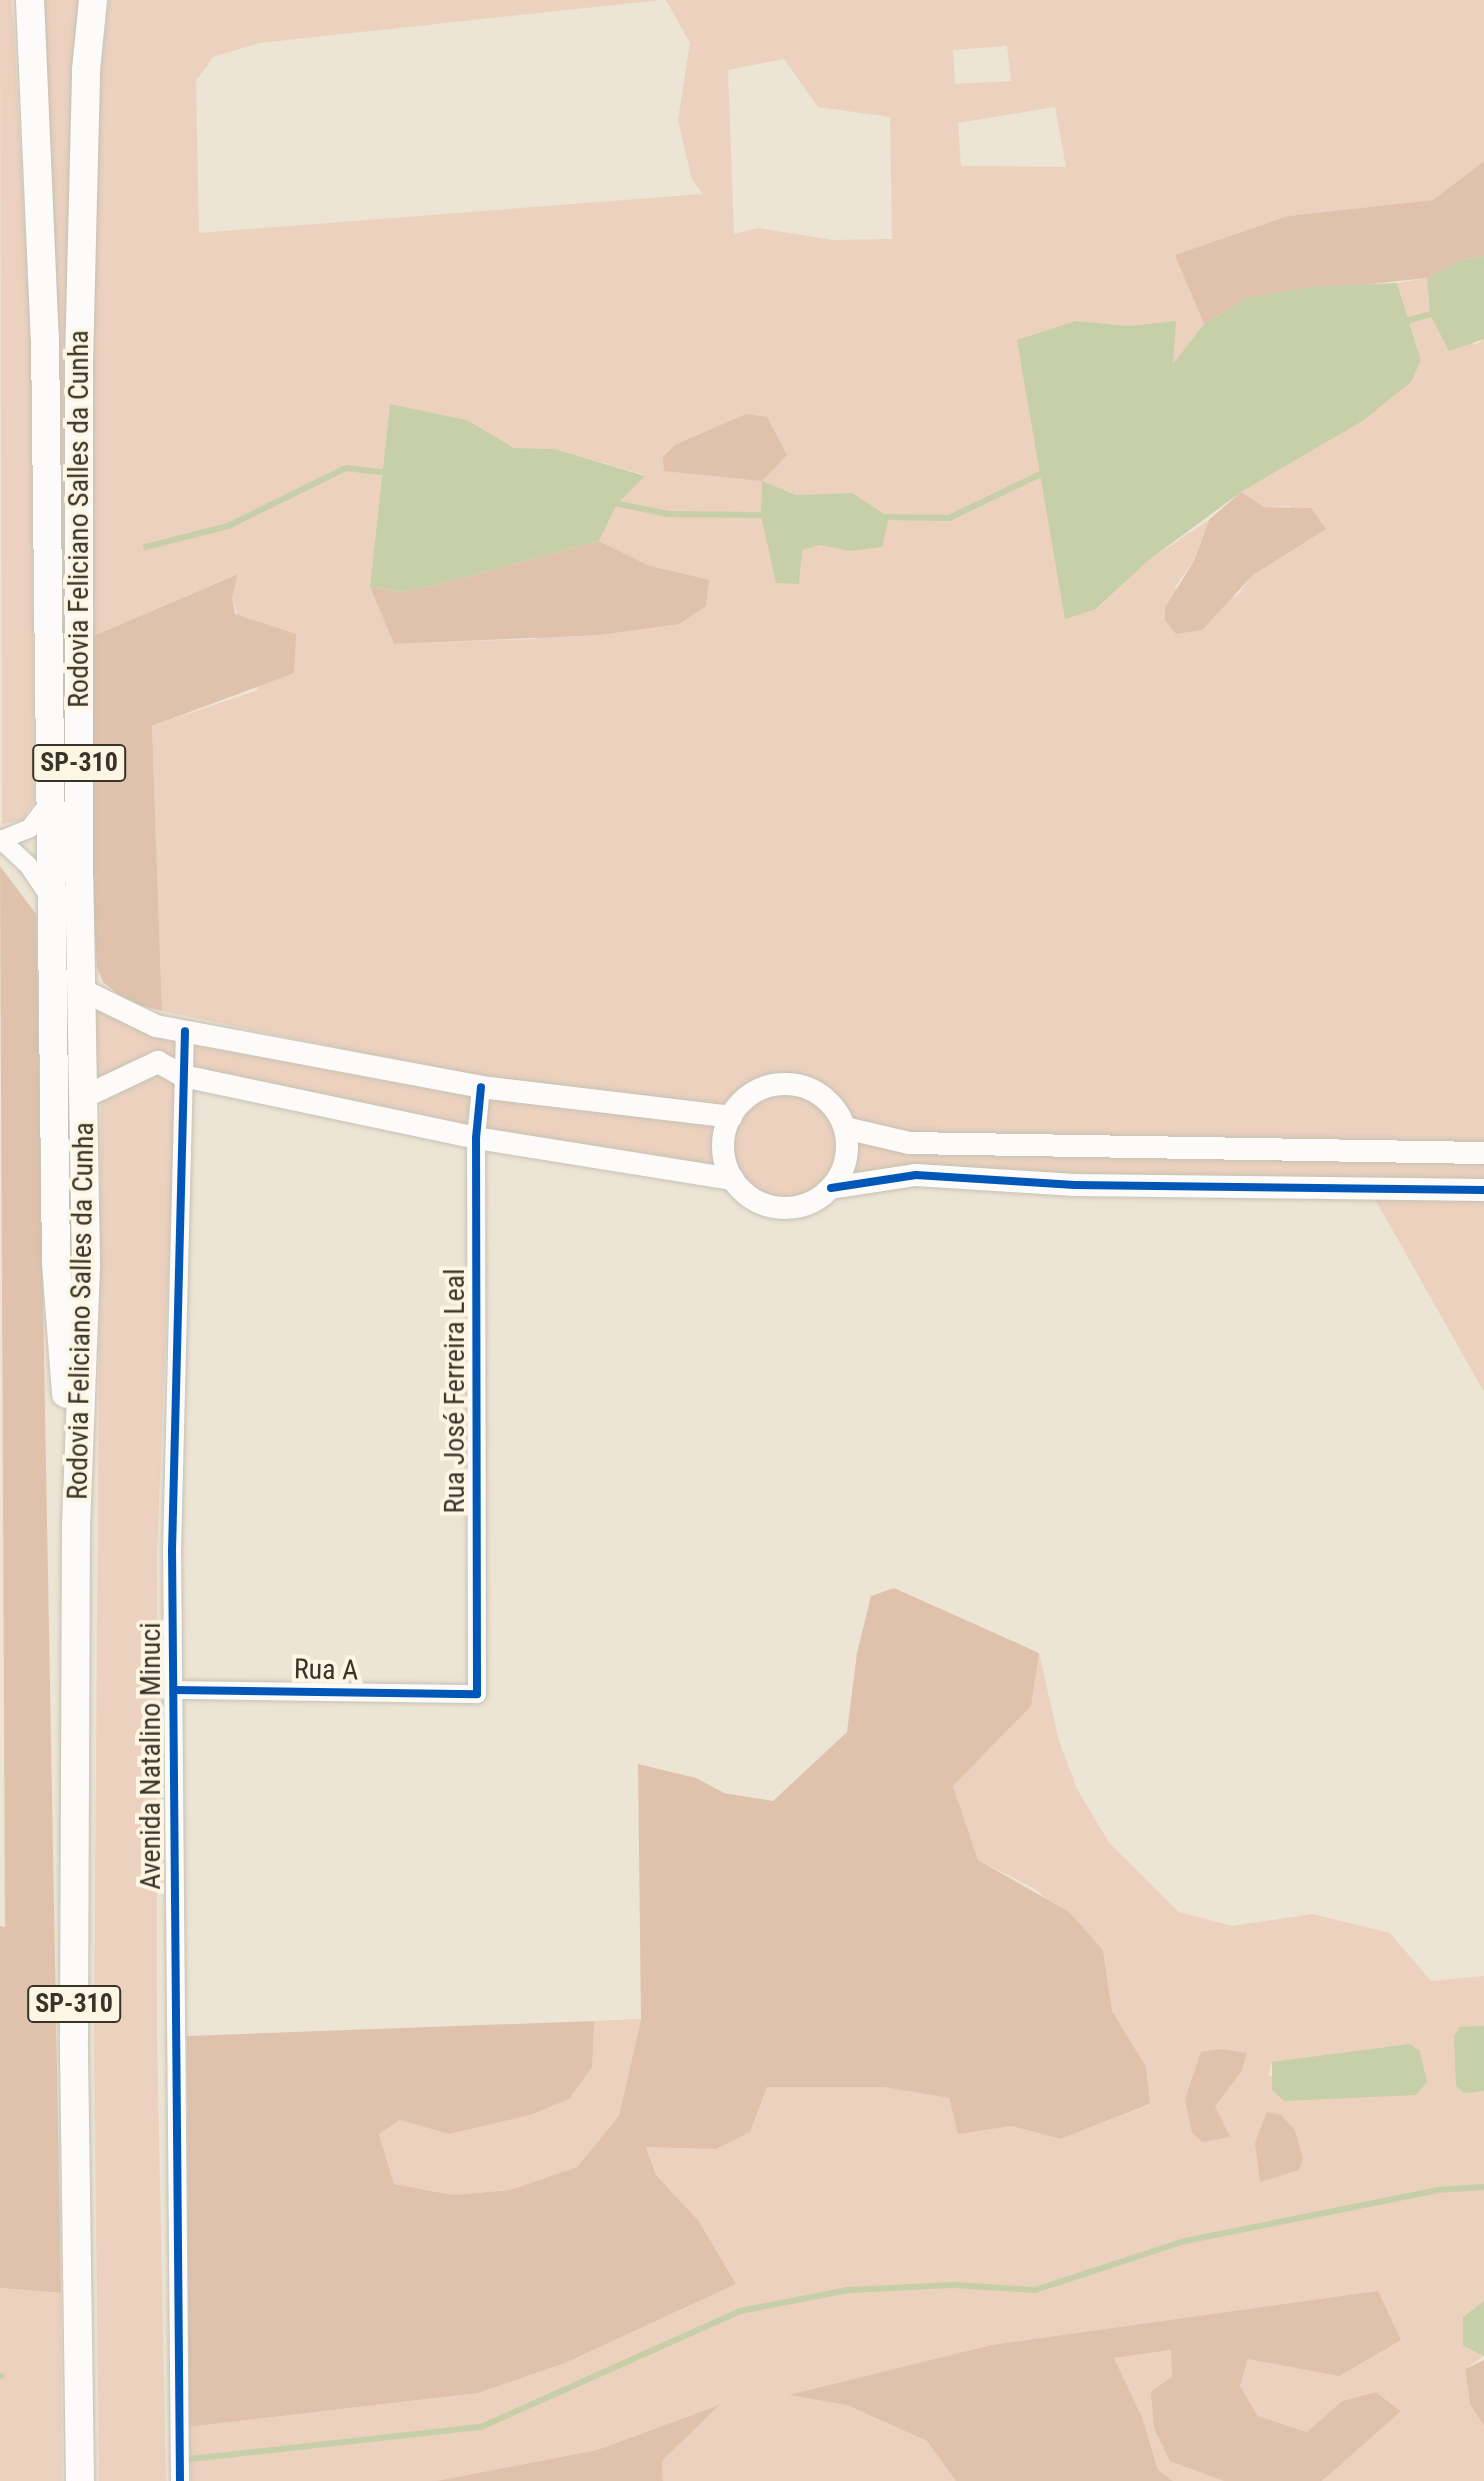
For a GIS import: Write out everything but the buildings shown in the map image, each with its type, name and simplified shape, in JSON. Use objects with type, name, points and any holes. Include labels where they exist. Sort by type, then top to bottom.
[{"type":"main road","name":"Rodovia Feliciano Salles da Cunha","points":[[30,0],[45,337],[48,895],[56,1008],[56,1263],[76,1526]]},
{"type":"main road","name":"Rodovia Feliciano Salles da Cunha","points":[[76,1526],[86,1263],[79,362],[86,70],[93,0]]},
{"type":"main road","name":"SP-310","points":[[76,1526],[74,2036],[80,2481]]},
{"type":"street","points":[[48,804],[30,828],[0,840],[48,895]]},
{"type":"street","points":[[84,991],[125,1015],[185,1031],[481,1087],[731,1117]]},
{"type":"street","name":"Avenida Natalino Minuci","points":[[180,2481],[172,1535],[185,1031]]},
{"type":"street","points":[[86,1096],[158,1062],[183,1076],[476,1138],[733,1179]]},
{"type":"street","points":[[783,1083],[814,1091],[838,1113],[845,1128],[846,1160],[831,1188],[818,1199],[788,1208],[757,1201],[733,1179],[723,1148],[731,1117],[752,1093],[783,1083]]},
{"type":"street","name":"Rua José Ferreira Leal","points":[[477,1694],[476,1138],[481,1087]]},
{"type":"street","points":[[845,1128],[909,1143],[1484,1153]]},
{"type":"street","points":[[831,1188],[916,1175],[1075,1185],[1484,1190]]},
{"type":"street","name":"Rua A","points":[[175,1690],[477,1694]]},
{"type":"shaded area","points":[[0,0],[11,0],[14,29],[31,343],[34,801],[22,820],[2,824]]},
{"type":"shaded area","points":[[44,0],[82,0],[73,1246],[66,1246]]},
{"type":"shaded area","points":[[109,0],[660,0],[259,43],[213,57],[196,81],[199,233],[703,194],[692,180],[678,120],[690,43],[666,0],[1484,0],[1484,161],[1433,200],[1288,216],[1176,255],[1204,324],[1172,366],[1175,321],[1128,326],[1076,321],[1097,609],[1149,560],[1209,520],[1194,561],[1174,588],[1236,597],[1253,575],[1286,554],[1290,506],[1263,507],[1241,492],[1361,422],[1421,359],[1397,283],[1427,278],[1430,314],[1476,345],[1484,339],[1484,1147],[907,1137],[849,1123],[834,1099],[798,1080],[758,1084],[727,1111],[482,1078],[162,1011],[152,726],[258,690],[232,597],[237,574],[91,637],[90,356],[100,73]],"holes":[[[1007,46],[1011,81],[955,84],[953,50]],[[784,59],[818,107],[890,117],[892,239],[833,240],[758,228],[734,234],[728,70]],[[1055,107],[1066,167],[961,166],[958,123]],[[390,404],[467,420],[514,448],[555,449],[645,475],[617,504],[599,541],[646,565],[669,570],[534,639],[394,644],[370,587]],[[762,482],[796,495],[852,493],[849,551],[820,545],[801,550]]]},
{"type":"shaded area","points":[[1484,161],[1484,256],[1464,259],[1427,278],[1248,297],[1204,324],[1175,255],[1288,216],[1433,200]]},
{"type":"shaded area","points":[[1484,256],[1484,339],[1449,351],[1430,314],[1427,278],[1464,259]]},
{"type":"shaded area","points":[[1397,283],[1421,360],[1411,382],[1361,422],[1241,492],[1149,560],[1096,609],[1065,619],[1017,340],[1076,321],[1128,326],[1176,321],[1173,364],[1204,324],[1248,297],[1310,287]]},
{"type":"shaded area","points":[[390,404],[467,420],[514,448],[555,449],[645,476],[617,504],[599,541],[433,586],[403,592],[370,587]]},
{"type":"shaded area","points":[[746,414],[767,417],[787,455],[762,481],[664,471],[663,457],[675,445]]},
{"type":"shaded area","points":[[762,481],[796,495],[852,493],[889,517],[882,547],[849,551],[820,545],[802,550],[799,584],[776,583],[761,515]]},
{"type":"shaded area","points":[[1241,492],[1264,507],[1311,508],[1326,529],[1253,575],[1202,630],[1176,634],[1165,620],[1165,608],[1194,561],[1209,520]]},
{"type":"shaded area","points":[[599,541],[647,565],[709,580],[706,606],[679,624],[599,635],[394,644],[370,587],[402,592],[433,586]]},
{"type":"shaded area","points":[[238,574],[232,597],[235,614],[296,634],[294,673],[152,726],[162,1011],[128,1002],[103,982],[97,967],[91,879],[91,637]]},
{"type":"shaded area","points":[[0,866],[36,914],[61,2293],[0,2288],[0,1926],[5,1927]]},
{"type":"shaded area","points":[[95,1005],[180,1032],[180,1066],[97,1085]]},
{"type":"shaded area","points":[[192,1042],[473,1091],[473,1130],[193,1073]]},
{"type":"shaded area","points":[[162,1069],[176,1082],[157,1553],[157,2036],[166,2481],[99,2481],[94,2036],[101,1099]]},
{"type":"shaded area","points":[[785,1091],[807,1095],[825,1107],[837,1125],[841,1147],[837,1169],[825,1187],[807,1199],[785,1203],[763,1199],[745,1187],[733,1169],[729,1147],[733,1125],[745,1107],[763,1095]]},
{"type":"shaded area","points":[[486,1098],[716,1124],[722,1169],[483,1135]]},
{"type":"shaded area","points":[[852,1136],[1484,1157],[1484,1186],[846,1177]]},
{"type":"shaded area","points":[[1375,1199],[1484,1200],[1484,1392]]},
{"type":"shaded area","points":[[894,1588],[1039,1653],[1031,1706],[953,1786],[978,1860],[1069,1912],[1103,1950],[1112,2011],[1146,2067],[1150,2104],[1060,2139],[1011,2126],[958,2134],[949,2098],[883,2087],[767,2087],[750,2132],[716,2149],[646,2147],[656,2175],[698,2220],[736,2284],[565,2363],[478,2393],[189,2427],[187,2036],[594,2021],[592,2067],[569,2099],[530,2115],[449,2134],[400,2120],[379,2134],[394,2184],[453,2195],[510,2190],[577,2167],[619,2116],[641,2019],[638,1764],[696,1778],[724,1793],[773,1801],[847,1732],[857,1653],[871,1596]]},
{"type":"shaded area","points":[[1039,1653],[1059,1741],[1077,1789],[1110,1844],[1179,1912],[1232,1926],[1312,1914],[1390,1933],[1431,1981],[1484,1976],[1484,2026],[1460,2028],[1456,2085],[1464,2092],[1484,2091],[1484,2301],[1463,2317],[1463,2346],[1484,2356],[1465,2369],[1470,2404],[1484,2426],[1484,2481],[1322,2481],[1401,2410],[1376,2392],[1342,2401],[1308,2432],[1258,2416],[1240,2386],[1248,2359],[1285,2364],[1377,2292],[991,2345],[791,2395],[847,2405],[927,2441],[956,2481],[663,2481],[662,2461],[716,2406],[597,2450],[436,2481],[191,2481],[189,2427],[478,2393],[565,2363],[736,2284],[698,2220],[656,2175],[646,2146],[716,2149],[750,2132],[767,2087],[883,2087],[949,2098],[958,2133],[1011,2126],[1059,2139],[1150,2105],[1145,2067],[1112,2011],[1103,1950],[1035,1889],[978,1860],[953,1786],[1030,1706]],"holes":[[[1420,2051],[1427,2082],[1268,2076],[1272,2062]]]},
{"type":"shaded area","points":[[641,2019],[619,2116],[577,2167],[510,2190],[453,2195],[394,2184],[379,2133],[400,2120],[449,2134],[530,2115],[592,2043],[594,2021]]},
{"type":"shaded area","points":[[1484,2026],[1484,2091],[1464,2093],[1456,2086],[1454,2036],[1460,2027]]},
{"type":"shaded area","points":[[1410,2044],[1420,2051],[1427,2082],[1416,2095],[1284,2101],[1272,2090],[1272,2062]]},
{"type":"shaded area","points":[[1221,2049],[1247,2053],[1241,2072],[1215,2106],[1230,2137],[1203,2142],[1192,2133],[1185,2099],[1201,2052]]},
{"type":"shaded area","points":[[1267,2112],[1281,2115],[1295,2130],[1303,2159],[1299,2170],[1260,2182],[1255,2143]]},
{"type":"shaded area","points":[[0,2288],[61,2293],[62,2481],[0,2481]]},
{"type":"shaded area","points":[[1378,2291],[1401,2340],[1339,2376],[1248,2359],[1240,2386],[1258,2416],[1307,2432],[1342,2401],[1376,2392],[1401,2411],[1322,2481],[1224,2481],[1170,2461],[1154,2428],[1151,2391],[1172,2377],[1171,2350],[1114,2358],[1142,2417],[1158,2470],[1173,2481],[956,2481],[927,2441],[847,2405],[789,2395],[991,2345]]},
{"type":"shaded area","points":[[1484,2301],[1484,2356],[1463,2346],[1463,2317]]},
{"type":"shaded area","points":[[1171,2350],[1172,2377],[1198,2470],[1224,2481],[1173,2481],[1158,2470],[1142,2417],[1114,2358]]},
{"type":"shaded area","points":[[1484,2360],[1484,2426],[1470,2404],[1465,2369]]},
{"type":"shaded area","points":[[719,2405],[662,2461],[663,2481],[436,2481],[597,2450]]},
{"type":"waterway","points":[[1403,322],[1438,312]]},
{"type":"waterway","points":[[146,547],[228,526],[346,468],[389,473]]},
{"type":"waterway","points":[[885,517],[949,518],[1043,473]]},
{"type":"waterway","points":[[610,502],[668,514],[766,515]]},
{"type":"waterway","points":[[190,2459],[481,2427],[740,2311],[848,2290],[953,2285],[1035,2290],[1185,2241],[1437,2190],[1484,2187]]},
{"type":"cycle path","points":[[180,2481],[172,1551],[185,1031]]},
{"type":"cycle path","points":[[175,1690],[477,1694],[476,1138],[481,1087]]},
{"type":"cycle path","points":[[831,1188],[916,1175],[1075,1185],[1484,1190]]}]
